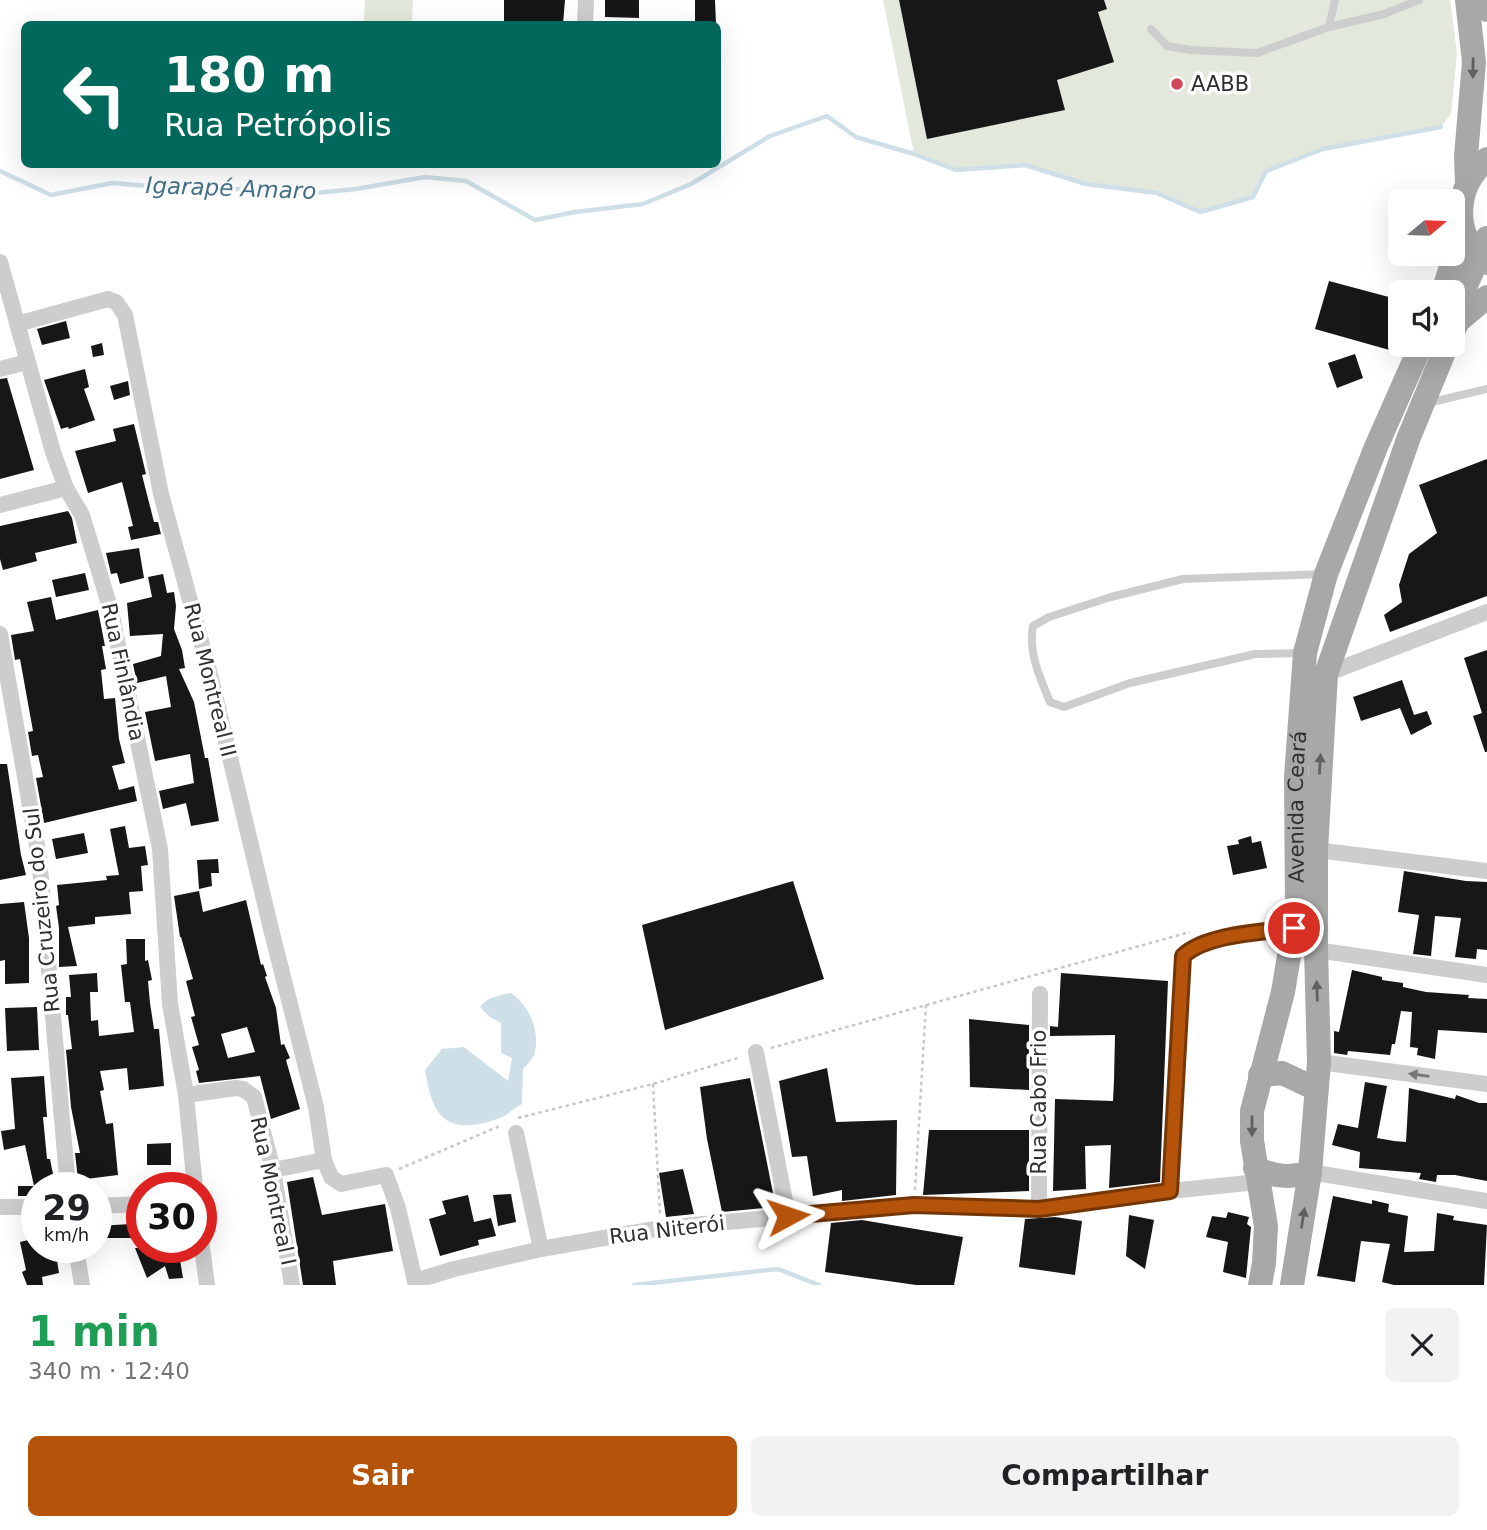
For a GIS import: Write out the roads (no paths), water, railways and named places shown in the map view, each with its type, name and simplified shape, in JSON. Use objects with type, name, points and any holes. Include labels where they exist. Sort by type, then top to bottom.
[{"type":"main road","points":[[1465,189],[1474,62],[1467,0]]},
{"type":"main road","points":[[1485,0],[1487,10]]},
{"type":"main road","points":[[1466,183],[1487,159]]},
{"type":"main road","points":[[1465,233],[1474,250],[1487,262]]},
{"type":"main road","points":[[1465,288],[1487,238]]},
{"type":"main road","points":[[1465,315],[1487,297]]},
{"type":"main road","name":"Avenida Ceará","points":[[1260,1285],[1266,1226],[1256,1175],[1252,1111],[1283,992],[1297,908],[1296,777],[1305,653],[1326,574],[1376,447],[1416,357]]},
{"type":"main road","points":[[1328,670],[1333,619],[1348,565],[1372,499],[1434,357]]},
{"type":"main road","name":"Avenida Ceará","points":[[1295,1285],[1310,1172],[1319,1062],[1316,850],[1328,670],[1409,437],[1442,357]]},
{"type":"main road","points":[[1260,1075],[1282,1073],[1316,1089]]},
{"type":"main road","points":[[1256,1175],[1284,1177],[1310,1172]]},
{"type":"street","points":[[585,21],[586,0]]},
{"type":"street","name":"Rua Finlândia","points":[[0,262],[52,452],[66,488],[82,515],[111,611],[160,849],[170,1004],[186,1096],[193,1172]]},
{"type":"street","name":"Rua Montreal II","points":[[17,324],[108,299],[116,302],[125,315],[162,494],[210,674],[316,1107],[324,1160]]},
{"type":"street","points":[[0,369],[27,362]]},
{"type":"street","points":[[0,505],[66,488]]},
{"type":"street","points":[[1328,670],[1487,612]]},
{"type":"street","name":"Rua Cruzeiro do Sul","points":[[0,634],[5,684],[39,857],[67,1172]]},
{"type":"street","points":[[1316,850],[1487,871]]},
{"type":"street","points":[[1170,1191],[1183,956],[1193,946],[1248,934],[1294,928]]},
{"type":"street","points":[[1316,950],[1487,975]]},
{"type":"street","name":"Rua Cabo Frio","points":[[1039,1209],[1040,994]]},
{"type":"street","points":[[756,1052],[788,1216]]},
{"type":"street","points":[[1319,1062],[1487,1084]]},
{"type":"street","name":"Rua Montreal I","points":[[186,1096],[236,1088],[248,1091],[254,1097],[273,1171],[292,1285]]},
{"type":"street","points":[[514,1125],[541,1249]]},
{"type":"street","points":[[273,1171],[324,1160],[331,1177],[341,1184],[386,1175],[398,1208],[413,1283]]},
{"type":"street","points":[[1310,1172],[1487,1200]]},
{"type":"street","name":"Rua Niterói","points":[[413,1283],[454,1269],[541,1249],[661,1228],[914,1205],[1039,1209],[1170,1191],[1256,1175]]},
{"type":"street","points":[[0,1207],[21,1207]]},
{"type":"street","points":[[78,1263],[82,1285]]},
{"type":"street","points":[[205,1263],[208,1285]]},
{"type":"lane","points":[[1329,27],[1335,0]]},
{"type":"lane","points":[[1151,29],[1167,46],[1191,50],[1256,53],[1329,27],[1384,14],[1419,0]]},
{"type":"lane","points":[[1432,402],[1487,389]]},
{"type":"lane","points":[[1305,653],[1255,654],[1222,661],[1130,683],[1064,707],[1050,702],[1039,677],[1030,640],[1033,626],[1049,617],[1111,597],[1183,579],[1326,574]]},
{"type":"waterway","name":"Igarapé Amaro","points":[[721,166],[770,136],[827,116],[856,137],[956,170],[1025,165],[1086,184],[1157,193],[1200,212],[1253,197],[1266,171],[1323,149],[1441,127]]},
{"type":"waterway","name":"Igarapé Amaro","points":[[0,171],[51,195],[112,183],[184,189],[255,189],[305,194],[356,189],[425,177],[466,181],[535,220],[643,204],[691,184],[717,168]]},
{"type":"waterway","points":[[634,1285],[778,1269],[819,1285]]},
{"type":"place","name":"AABB","points":[[1177,84]]}]
